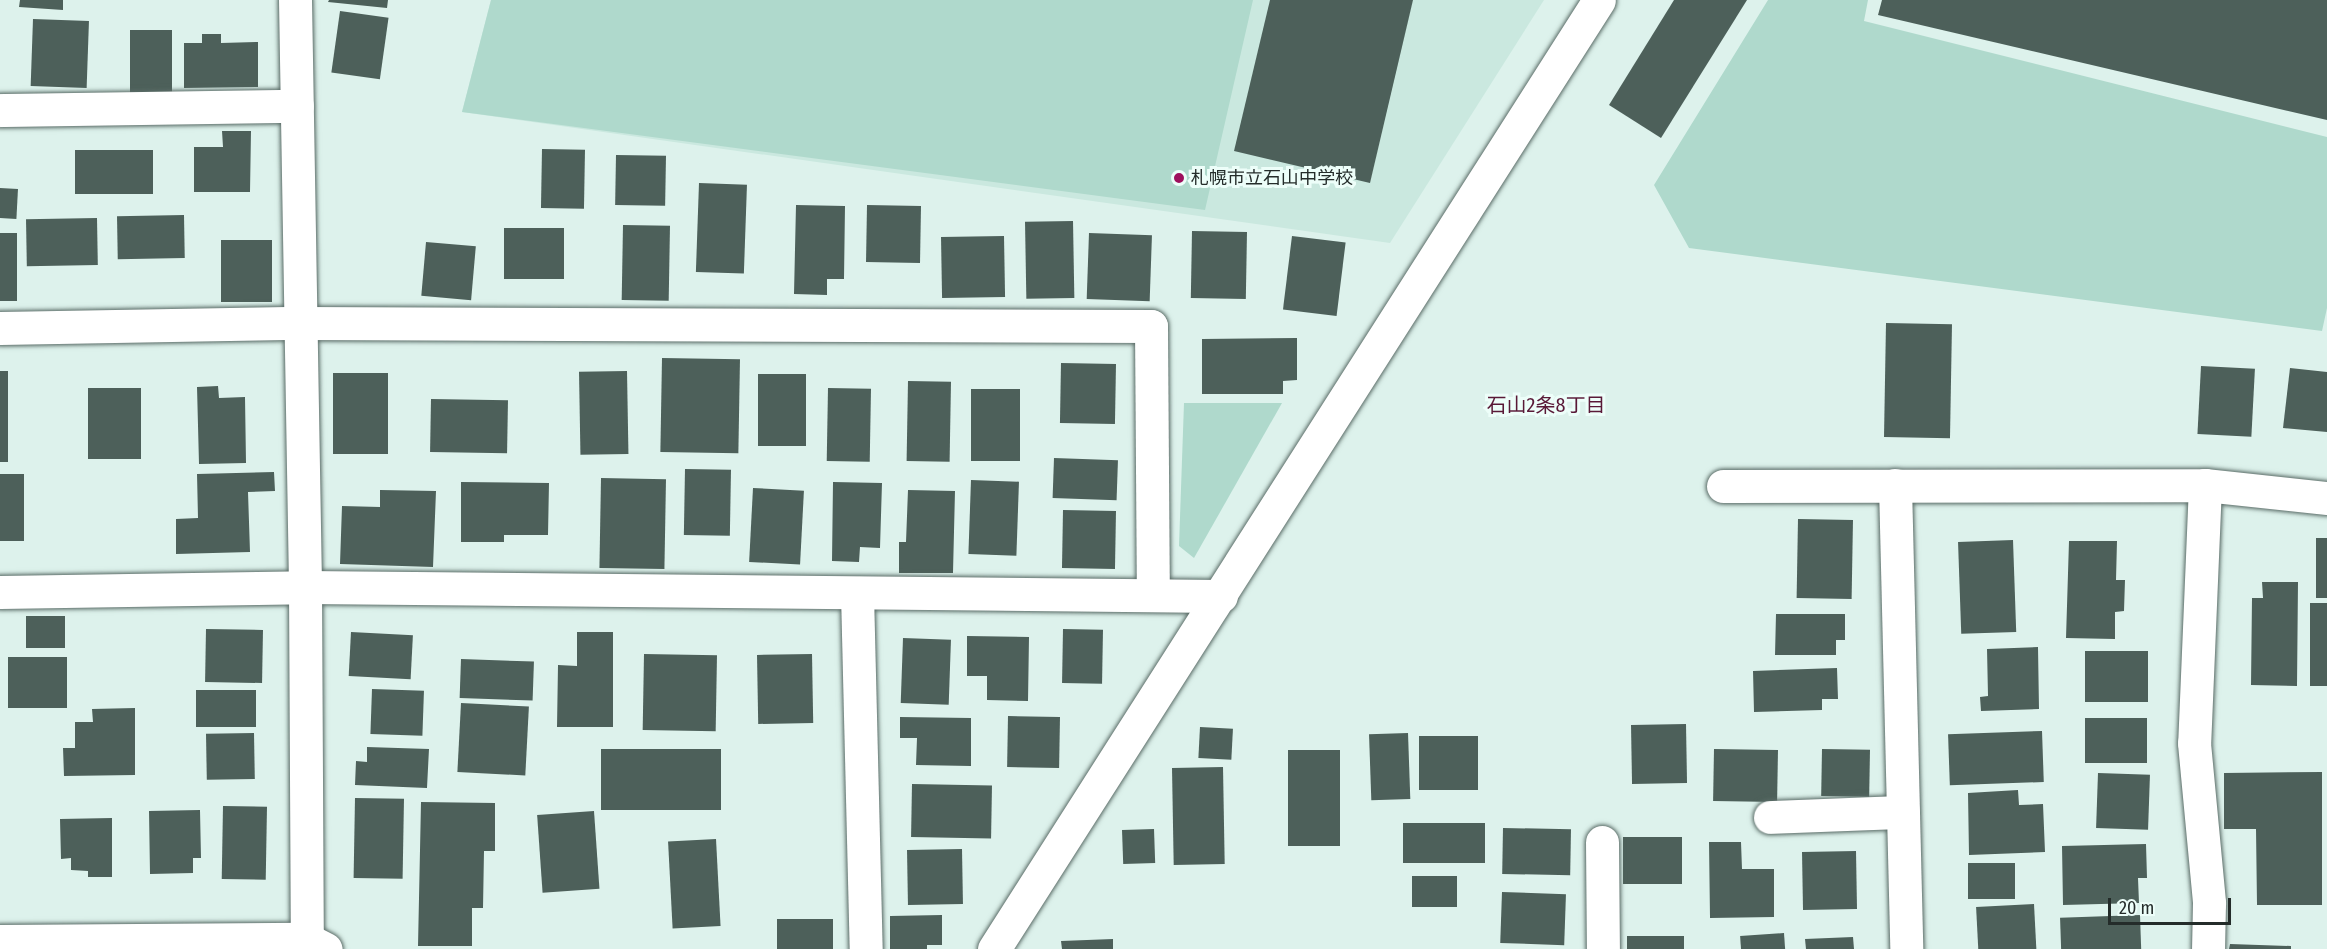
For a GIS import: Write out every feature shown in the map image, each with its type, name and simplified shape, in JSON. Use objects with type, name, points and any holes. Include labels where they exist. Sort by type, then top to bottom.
[{"type":"street","points":[[0,941],[313,946],[295,0]]},
{"type":"street","points":[[994,949],[1599,0]]},
{"type":"street","points":[[0,110],[297,106]]},
{"type":"street","points":[[0,328],[301,322],[1151,326],[1153,595]]},
{"type":"street","points":[[1895,485],[1906,949]]},
{"type":"street","points":[[2205,485],[2194,743],[2209,903],[2208,949]]},
{"type":"street","points":[[1723,486],[2205,485],[2327,498]]},
{"type":"street","points":[[0,592],[305,587],[1221,596]]},
{"type":"street","points":[[857,593],[866,949]]},
{"type":"street","points":[[1770,817],[1903,812]]},
{"type":"street","points":[[1602,842],[1603,949]]},
{"type":"shaded area","name":"札幌市立石山中学校","points":[[491,0],[1544,0],[1390,243],[462,112]]},
{"type":"shaded area","name":"札幌市立石山中学校","points":[[491,0],[1253,0],[1205,210],[462,112]]},
{"type":"shaded area","points":[[1768,0],[1868,0],[1864,21],[2327,137],[2327,308],[2322,331],[1689,248],[1654,185]]},
{"type":"shaded area","points":[[1184,403],[1282,403],[1194,558],[1179,546]]},
{"type":"building","points":[[20,0],[63,0],[63,10],[19,7]]},
{"type":"building","points":[[329,0],[388,0],[387,8],[328,2]]},
{"type":"building","points":[[1270,0],[1413,0],[1370,183],[1234,151]]},
{"type":"building","points":[[1674,0],[1747,0],[1661,138],[1609,105]]},
{"type":"building","points":[[1882,0],[2327,0],[2327,120],[1878,15]]},
{"type":"building","points":[[340,11],[389,18],[380,79],[331,72]]},
{"type":"building","points":[[33,19],[89,21],[87,88],[31,86]]},
{"type":"building","points":[[130,30],[172,30],[172,94],[130,94]]},
{"type":"building","points":[[202,34],[221,34],[221,43],[258,42],[258,87],[184,88],[184,43],[202,43]]},
{"type":"building","points":[[222,131],[251,131],[250,192],[194,192],[194,147],[223,147]]},
{"type":"building","points":[[542,149],[585,150],[584,209],[541,208]]},
{"type":"building","points":[[75,150],[153,150],[153,194],[75,194]]},
{"type":"building","points":[[616,155],[666,156],[665,206],[615,205]]},
{"type":"building","points":[[699,183],[747,185],[744,274],[696,272]]},
{"type":"building","points":[[0,188],[18,189],[16,219],[0,218]]},
{"type":"building","points":[[796,205],[845,206],[844,279],[827,279],[827,295],[794,294]]},
{"type":"building","points":[[867,205],[921,206],[920,263],[866,262]]},
{"type":"building","points":[[184,215],[185,258],[118,259],[117,216]]},
{"type":"building","points":[[97,218],[98,265],[27,266],[26,219]]},
{"type":"building","points":[[1073,221],[1074,298],[1026,299],[1025,222]]},
{"type":"building","points":[[623,225],[670,226],[669,301],[622,300]]},
{"type":"building","points":[[504,228],[564,228],[564,279],[504,279]]},
{"type":"building","points":[[1192,231],[1247,232],[1246,299],[1191,298]]},
{"type":"building","points":[[0,233],[17,233],[17,301],[0,301]]},
{"type":"building","points":[[1089,233],[1152,235],[1150,301],[1087,299]]},
{"type":"building","points":[[1004,236],[1005,297],[942,298],[941,237]]},
{"type":"building","points":[[1292,236],[1346,243],[1337,316],[1283,309]]},
{"type":"building","points":[[221,240],[272,240],[272,302],[221,302]]},
{"type":"building","points":[[426,242],[476,246],[471,300],[421,296]]},
{"type":"building","points":[[1886,323],[1952,324],[1950,438],[1884,437]]},
{"type":"building","points":[[1297,338],[1297,380],[1283,381],[1283,394],[1202,394],[1202,339]]},
{"type":"building","points":[[662,358],[740,359],[738,453],[660,452]]},
{"type":"building","points":[[1061,363],[1116,364],[1115,424],[1060,423]]},
{"type":"building","points":[[2201,366],[2255,369],[2251,437],[2197,434]]},
{"type":"building","points":[[2290,368],[2327,372],[2327,432],[2283,428]]},
{"type":"building","points":[[0,371],[8,371],[8,462],[0,462]]},
{"type":"building","points":[[627,371],[628,454],[580,455],[579,372]]},
{"type":"building","points":[[333,373],[388,373],[388,454],[333,454]]},
{"type":"building","points":[[758,374],[806,374],[806,446],[758,446]]},
{"type":"building","points":[[908,381],[951,382],[950,462],[907,461]]},
{"type":"building","points":[[218,386],[219,398],[245,397],[246,463],[199,464],[197,387]]},
{"type":"building","points":[[88,388],[141,388],[141,459],[88,459]]},
{"type":"building","points":[[828,388],[871,389],[870,462],[827,461]]},
{"type":"building","points":[[971,389],[1020,389],[1020,461],[971,461]]},
{"type":"building","points":[[431,399],[508,400],[507,453],[430,452]]},
{"type":"building","points":[[1054,458],[1118,460],[1117,500],[1053,498]]},
{"type":"building","points":[[685,469],[731,470],[730,536],[684,535]]},
{"type":"building","points":[[274,472],[275,491],[248,492],[250,552],[176,554],[176,519],[198,518],[197,474]]},
{"type":"building","points":[[0,474],[24,474],[24,541],[0,541]]},
{"type":"building","points":[[601,478],[666,479],[664,569],[599,568]]},
{"type":"building","points":[[971,480],[1019,482],[1016,556],[968,554]]},
{"type":"building","points":[[461,482],[549,483],[548,535],[504,535],[504,542],[461,542]]},
{"type":"building","points":[[833,482],[882,483],[880,548],[860,547],[859,562],[832,561]]},
{"type":"building","points":[[753,488],[804,491],[800,565],[749,562]]},
{"type":"building","points":[[380,490],[436,491],[433,567],[340,564],[342,506],[380,507]]},
{"type":"building","points":[[908,490],[955,491],[953,573],[899,573],[899,542],[906,542]]},
{"type":"building","points":[[1063,510],[1116,511],[1115,569],[1062,568]]},
{"type":"building","points":[[1798,519],[1853,520],[1852,599],[1797,598]]},
{"type":"building","points":[[2316,538],[2327,538],[2327,598],[2316,598]]},
{"type":"building","points":[[2013,540],[2016,632],[1961,634],[1958,542]]},
{"type":"building","points":[[2069,541],[2117,541],[2116,580],[2125,580],[2124,611],[2115,612],[2115,639],[2066,638]]},
{"type":"building","points":[[2262,582],[2298,582],[2297,686],[2251,685],[2252,598],[2263,598]]},
{"type":"building","points":[[2310,603],[2327,603],[2327,686],[2310,686]]},
{"type":"building","points":[[1776,614],[1845,614],[1845,640],[1836,640],[1836,655],[1775,655]]},
{"type":"building","points":[[26,616],[65,616],[65,648],[26,648]]},
{"type":"building","points":[[206,629],[263,630],[262,683],[205,682]]},
{"type":"building","points":[[1063,629],[1103,630],[1102,684],[1062,683]]},
{"type":"building","points":[[351,632],[413,635],[411,679],[349,676]]},
{"type":"building","points":[[577,632],[613,632],[613,727],[557,727],[558,665],[577,666]]},
{"type":"building","points":[[967,636],[1029,637],[1028,701],[987,700],[987,676],[967,676]]},
{"type":"building","points":[[903,638],[951,640],[949,705],[901,703]]},
{"type":"building","points":[[2038,647],[2039,709],[1981,711],[1980,697],[1988,696],[1987,649]]},
{"type":"building","points":[[2085,651],[2148,651],[2148,702],[2085,702]]},
{"type":"building","points":[[644,654],[717,655],[716,731],[643,730]]},
{"type":"building","points":[[812,654],[813,723],[758,724],[757,655]]},
{"type":"building","points":[[8,657],[67,657],[67,708],[8,708]]},
{"type":"building","points":[[461,659],[534,662],[533,701],[460,698]]},
{"type":"building","points":[[1837,668],[1838,699],[1822,699],[1822,710],[1754,712],[1753,671]]},
{"type":"building","points":[[372,689],[424,691],[422,736],[370,734]]},
{"type":"building","points":[[196,690],[256,690],[256,727],[196,727]]},
{"type":"building","points":[[461,703],[529,707],[525,775],[457,772]]},
{"type":"building","points":[[135,708],[135,775],[64,776],[63,748],[75,748],[75,722],[93,722],[92,709]]},
{"type":"building","points":[[1008,716],[1060,717],[1059,768],[1007,767]]},
{"type":"building","points":[[900,717],[971,718],[971,766],[916,765],[917,738],[900,738]]},
{"type":"building","points":[[2085,718],[2147,718],[2147,763],[2085,763]]},
{"type":"building","points":[[1686,724],[1687,783],[1632,784],[1631,725]]},
{"type":"building","points":[[1200,727],[1233,729],[1231,760],[1198,758]]},
{"type":"building","points":[[2042,731],[2044,782],[1950,785],[1948,734]]},
{"type":"building","points":[[254,733],[255,779],[207,780],[206,734]]},
{"type":"building","points":[[1408,733],[1410,799],[1371,800],[1369,734]]},
{"type":"building","points":[[1419,736],[1478,736],[1478,790],[1419,790]]},
{"type":"building","points":[[367,747],[429,749],[427,788],[355,785],[356,761],[367,762]]},
{"type":"building","points":[[601,749],[721,749],[721,810],[601,810]]},
{"type":"building","points":[[1714,749],[1778,750],[1777,802],[1713,801]]},
{"type":"building","points":[[1822,749],[1870,750],[1869,797],[1821,796]]},
{"type":"building","points":[[1288,750],[1340,750],[1340,846],[1288,846]]},
{"type":"building","points":[[1223,767],[1225,864],[1174,865],[1172,768]]},
{"type":"building","points":[[2322,772],[2322,905],[2257,905],[2256,829],[2224,829],[2224,773]]},
{"type":"building","points":[[2098,773],[2150,775],[2148,830],[2096,828]]},
{"type":"building","points":[[912,784],[992,785],[991,838],[911,837]]},
{"type":"building","points":[[2018,790],[2019,805],[2043,804],[2045,852],[1969,855],[1968,793]]},
{"type":"building","points":[[355,798],[404,799],[403,879],[354,878]]},
{"type":"building","points":[[421,802],[495,803],[495,851],[484,851],[483,908],[472,908],[472,946],[418,946]]},
{"type":"building","points":[[223,806],[267,807],[266,880],[222,879]]},
{"type":"building","points":[[200,810],[201,858],[193,858],[193,873],[150,874],[149,811]]},
{"type":"building","points":[[594,811],[599,889],[543,893],[537,815]]},
{"type":"building","points":[[112,818],[112,877],[88,877],[88,871],[71,870],[71,858],[61,859],[60,819]]},
{"type":"building","points":[[1403,823],[1485,823],[1485,863],[1403,863]]},
{"type":"building","points":[[1503,828],[1571,829],[1570,875],[1502,874]]},
{"type":"building","points":[[1154,829],[1155,863],[1123,864],[1122,830]]},
{"type":"building","points":[[1623,837],[1682,837],[1682,884],[1623,884]]},
{"type":"building","points":[[716,839],[721,926],[673,928],[668,842]]},
{"type":"building","points":[[1709,842],[1741,842],[1742,869],[1774,869],[1774,917],[1710,918]]},
{"type":"building","points":[[2146,844],[2147,878],[2138,878],[2139,903],[2063,905],[2062,846]]},
{"type":"building","points":[[962,849],[963,904],[908,905],[907,850]]},
{"type":"building","points":[[1856,851],[1857,909],[1803,910],[1802,852]]},
{"type":"building","points":[[1968,863],[2015,863],[2015,899],[1968,899]]},
{"type":"building","points":[[1412,876],[1457,876],[1457,907],[1412,907]]},
{"type":"building","points":[[1502,892],[1566,894],[1564,945],[1500,943]]},
{"type":"building","points":[[2034,904],[2036,949],[1978,949],[1976,907]]},
{"type":"building","points":[[942,915],[942,945],[927,945],[927,949],[890,949],[890,916]]},
{"type":"building","points":[[2140,915],[2141,949],[2061,949],[2060,918]]},
{"type":"building","points":[[777,919],[833,919],[833,949],[777,949]]},
{"type":"building","points":[[1784,933],[1785,949],[1741,949],[1740,936]]},
{"type":"building","points":[[1627,936],[1684,936],[1684,949],[1627,949]]},
{"type":"building","points":[[1853,937],[1854,949],[1806,949],[1805,939]]},
{"type":"building","points":[[1113,939],[1113,949],[1062,949],[1061,941]]},
{"type":"building","points":[[2230,944],[2291,946],[2291,949],[2229,949]]},
{"type":"place","name":"札幌市立石山中学校","points":[[1179,178]]},
{"type":"district","name":"石山2条8丁目","points":[[1546,405]]}]
